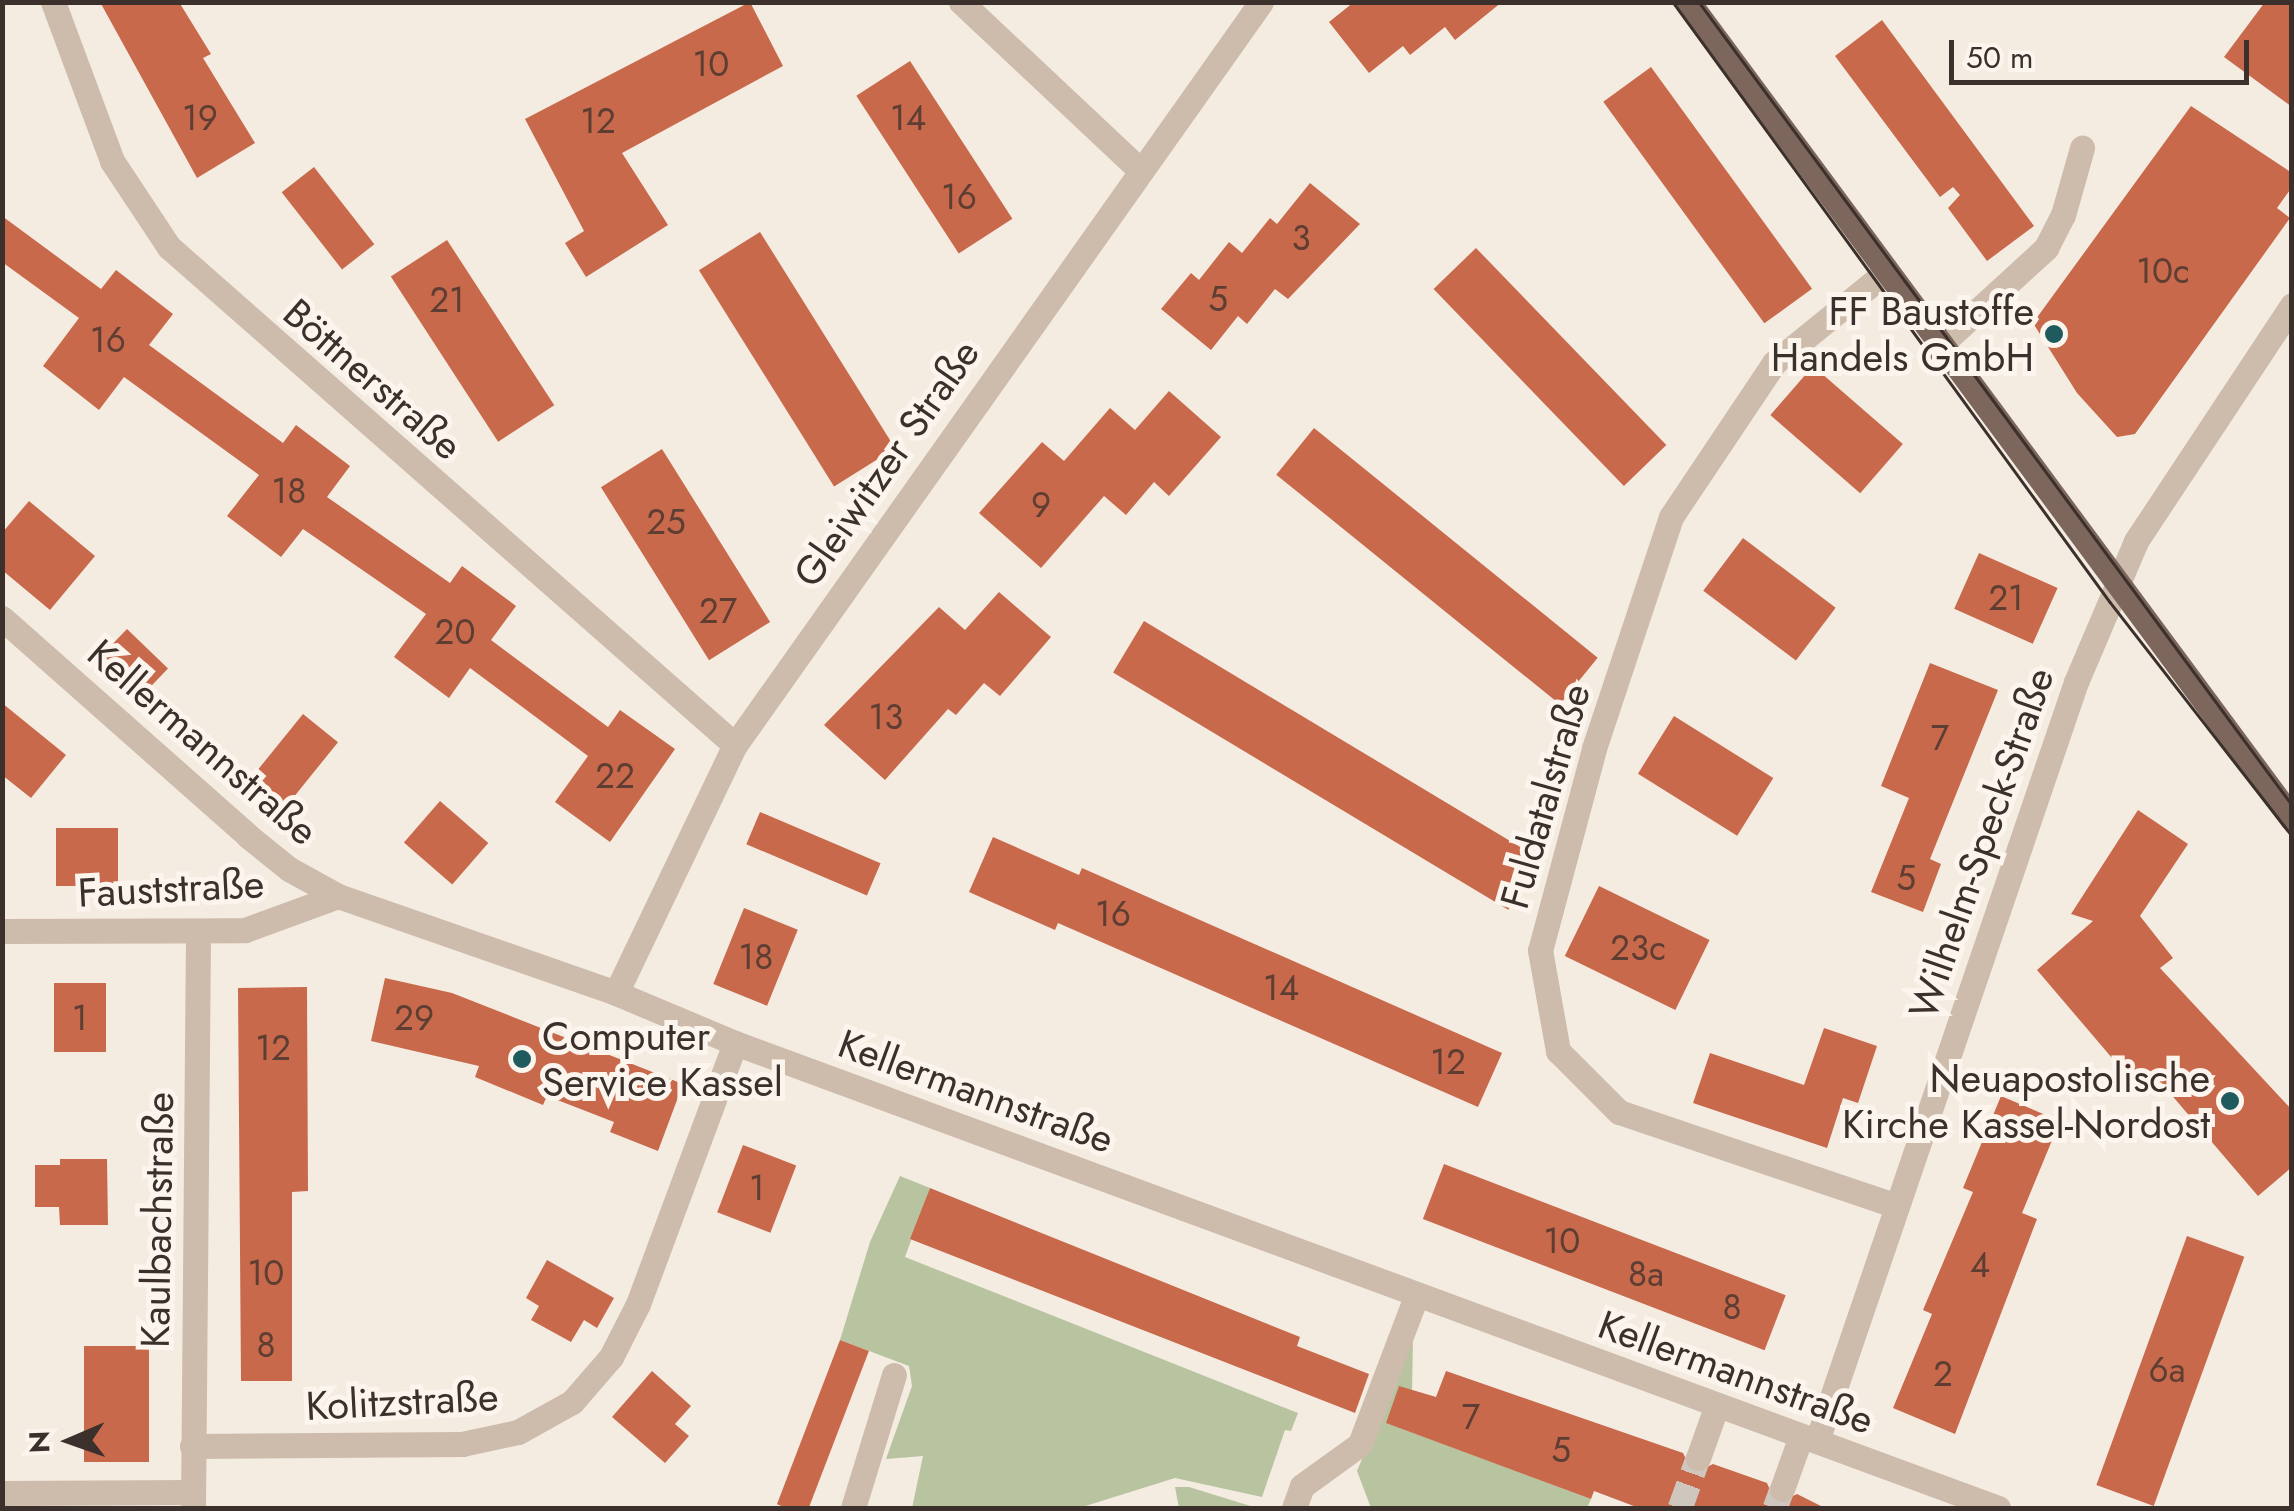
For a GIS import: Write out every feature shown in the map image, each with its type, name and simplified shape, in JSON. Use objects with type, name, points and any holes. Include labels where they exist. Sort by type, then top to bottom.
[{"type":"main road","points":[[1688,2],[1938,347],[2292,819]]},
{"type":"street","name":"Böttnerstraße","points":[[54,2],[112,161],[169,247],[736,744]]},
{"type":"street","points":[[961,2],[1138,168]]},
{"type":"street","name":"Gleiwitzer Straße","points":[[616,993],[736,744],[1138,168],[1225,60],[1261,2]]},
{"type":"street","points":[[1938,347],[2046,248],[2063,214],[2082,148]]},
{"type":"street","name":"Fuldatalstraße","points":[[1884,273],[1774,363],[1671,517],[1594,748],[1540,950],[1558,1051],[1618,1112],[1896,1206]]},
{"type":"street","name":"Wilhelm-Speck-Straße","points":[[1782,1488],[1809,1438],[1896,1206],[2076,682],[2136,541],[2292,305]]},
{"type":"street","name":"Kellermannstraße","points":[[2,618],[262,847],[338,896],[616,993],[734,1043],[1998,1508]]},
{"type":"street","name":"Fauststraße","points":[[2,932],[198,932],[284,920],[338,896]]},
{"type":"street","name":"Kaulbachstraße","points":[[193,1500],[198,932]]},
{"type":"street","name":"Kolitzstraße","points":[[192,1446],[462,1444],[518,1432],[572,1402],[611,1357],[638,1304],[734,1043]]},
{"type":"street","points":[[1294,1508],[1302,1486],[1360,1444],[1417,1294]]},
{"type":"street","points":[[853,1508],[894,1375]]},
{"type":"street","points":[[1698,1458],[1717,1405]]},
{"type":"street","points":[[2,1493],[193,1500]]},
{"type":"green space","points":[[900,1176],[930,1188],[905,1257],[1298,1413],[1291,1431],[1285,1430],[1262,1497],[1175,1478],[1079,1508],[912,1508],[923,1456],[886,1459],[912,1386],[909,1366],[840,1340],[870,1242]]},
{"type":"green space","points":[[1413,1338],[1412,1392],[1400,1428],[1591,1499],[1587,1508],[1371,1508],[1357,1471]]},
{"type":"green space","points":[[1175,1487],[1189,1487],[1257,1508],[1179,1508]]},
{"type":"building","points":[[100,2],[179,2],[211,54],[203,58],[255,143],[197,178]]},
{"type":"building","points":[[750,2],[783,66],[622,153],[668,225],[586,277],[565,243],[584,231],[525,119]]},
{"type":"building","points":[[1354,2],[1502,2],[1455,40],[1445,27],[1410,55],[1403,46],[1369,73],[1329,22]]},
{"type":"building","points":[[2265,2],[2292,2],[2292,107],[2224,57]]},
{"type":"building","points":[[1882,20],[2034,226],[1987,261],[1948,208],[1960,195],[1953,187],[1940,197],[1835,56]]},
{"type":"building","points":[[910,61],[1012,219],[959,254],[856,96]]},
{"type":"building","points":[[1651,67],[1812,289],[1764,323],[1603,102]]},
{"type":"building","points":[[2191,106],[2292,173],[2292,187],[2277,208],[2290,218],[2135,434],[2117,437],[2077,393],[2033,323]]},
{"type":"building","points":[[314,167],[374,244],[342,269],[282,192]]},
{"type":"building","points":[[1310,183],[1360,224],[1288,299],[1275,289],[1247,324],[1238,316],[1211,350],[1161,309],[1191,273],[1199,280],[1229,242],[1242,253],[1270,218],[1277,224]]},
{"type":"building","points":[[2,216],[101,289],[116,270],[173,314],[149,345],[283,443],[296,425],[350,466],[327,497],[450,583],[462,566],[516,606],[491,640],[608,727],[620,710],[675,749],[610,842],[555,802],[588,756],[470,668],[449,698],[394,657],[426,614],[303,529],[281,557],[227,516],[259,475],[124,377],[99,410],[43,366],[79,318],[2,262]]},
{"type":"building","points":[[760,232],[895,448],[834,486],[699,270]]},
{"type":"building","points":[[447,240],[554,405],[498,442],[391,276]]},
{"type":"building","points":[[1476,248],[1666,445],[1624,486],[1434,289]]},
{"type":"building","points":[[1813,366],[1903,444],[1860,493],[1770,415]]},
{"type":"building","points":[[1169,391],[1221,437],[1169,496],[1154,482],[1126,515],[1104,496],[1041,568],[979,513],[1042,442],[1064,461],[1110,408],[1135,430]]},
{"type":"building","points":[[1314,428],[1598,658],[1560,704],[1276,475]]},
{"type":"building","points":[[662,449],[770,622],[709,660],[601,487]]},
{"type":"building","points":[[29,501],[95,556],[50,610],[2,570],[2,533]]},
{"type":"building","points":[[1743,538],[1836,608],[1796,661],[1703,591]]},
{"type":"building","points":[[1979,553],[2058,588],[2033,644],[1954,609]]},
{"type":"building","points":[[999,592],[1051,637],[1000,696],[984,683],[956,715],[948,709],[885,780],[824,725],[939,607],[965,630]]},
{"type":"building","points":[[1144,621],[1539,858],[1508,910],[1113,672]]},
{"type":"building","points":[[127,629],[168,669],[143,694],[102,655]]},
{"type":"building","points":[[1930,663],[1998,690],[1930,859],[1941,864],[1923,912],[1871,892],[1909,798],[1881,786]]},
{"type":"building","points":[[2,703],[66,755],[31,798],[2,775]]},
{"type":"building","points":[[303,714],[338,742],[284,809],[249,781]]},
{"type":"building","points":[[1674,716],[1773,778],[1737,836],[1638,774]]},
{"type":"building","points":[[440,801],[488,843],[452,884],[404,843]]},
{"type":"building","points":[[2138,810],[2188,844],[2140,916],[2173,958],[2160,968],[2292,1110],[2292,1167],[2258,1196],[2157,1078],[2141,1092],[2037,970],[2093,921],[2071,914]]},
{"type":"building","points":[[760,812],[881,863],[867,895],[746,844]]},
{"type":"building","points":[[56,828],[118,828],[118,886],[56,886]]},
{"type":"building","points":[[993,837],[1079,875],[1082,868],[1502,1053],[1478,1107],[1058,923],[1055,930],[969,892]]},
{"type":"building","points":[[1599,886],[1710,940],[1675,1010],[1565,956]]},
{"type":"building","points":[[744,908],[798,930],[767,1006],[713,984]]},
{"type":"building","points":[[385,978],[452,993],[683,1084],[658,1151],[610,1132],[614,1122],[547,1096],[543,1105],[475,1077],[479,1066],[371,1041]]},
{"type":"building","points":[[54,983],[106,983],[106,1052],[54,1052]]},
{"type":"building","points":[[307,987],[308,1191],[292,1192],[292,1381],[241,1381],[238,988]]},
{"type":"building","points":[[1824,1028],[1877,1046],[1858,1103],[1843,1098],[1827,1148],[1693,1103],[1710,1053],[1804,1085]]},
{"type":"building","points":[[2001,1096],[2060,1121],[2022,1213],[2037,1219],[1955,1434],[1893,1408],[1932,1314],[1923,1310],[1973,1192],[1963,1188]]},
{"type":"building","points":[[743,1145],[796,1165],[770,1233],[717,1212]]},
{"type":"building","points":[[60,1159],[107,1159],[108,1225],[60,1225],[59,1207],[35,1207],[35,1165],[60,1165]]},
{"type":"building","points":[[1444,1164],[1786,1295],[1765,1350],[1423,1219]]},
{"type":"building","points":[[930,1188],[1300,1337],[1297,1346],[1369,1374],[1355,1413],[910,1239]]},
{"type":"building","points":[[2187,1236],[2244,1257],[2154,1506],[2096,1485]]},
{"type":"building","points":[[547,1260],[614,1298],[597,1328],[584,1320],[571,1342],[531,1320],[539,1306],[526,1298]]},
{"type":"building","points":[[840,1340],[869,1351],[809,1508],[777,1504]]},
{"type":"building","points":[[84,1346],[149,1346],[149,1462],[84,1462]]},
{"type":"building","points":[[652,1371],[691,1406],[675,1424],[689,1436],[665,1463],[612,1417]]},
{"type":"building","points":[[1446,1371],[1683,1453],[1693,1474],[1713,1464],[1767,1483],[1776,1504],[1797,1494],[1825,1508],[1639,1508],[1594,1491],[1591,1499],[1386,1423],[1399,1386],[1436,1397]]},
{"type":"tunnel","points":[[1680,1508],[1698,1458]]},
{"type":"tunnel","points":[[1775,1508],[1782,1489]]},
{"type":"tram line","points":[[1673,2],[2110,602],[2292,836]]},
{"type":"tram line","points":[[1699,2],[2292,805]]},
{"type":"place","name":"FF Baustoffe Handels GmbH","points":[[2054,334]]},
{"type":"place","name":"Computer Service Kassel","points":[[522,1059]]},
{"type":"place","name":"Neuapostolische Kirche Kassel-Nordost","points":[[2230,1101]]}]
